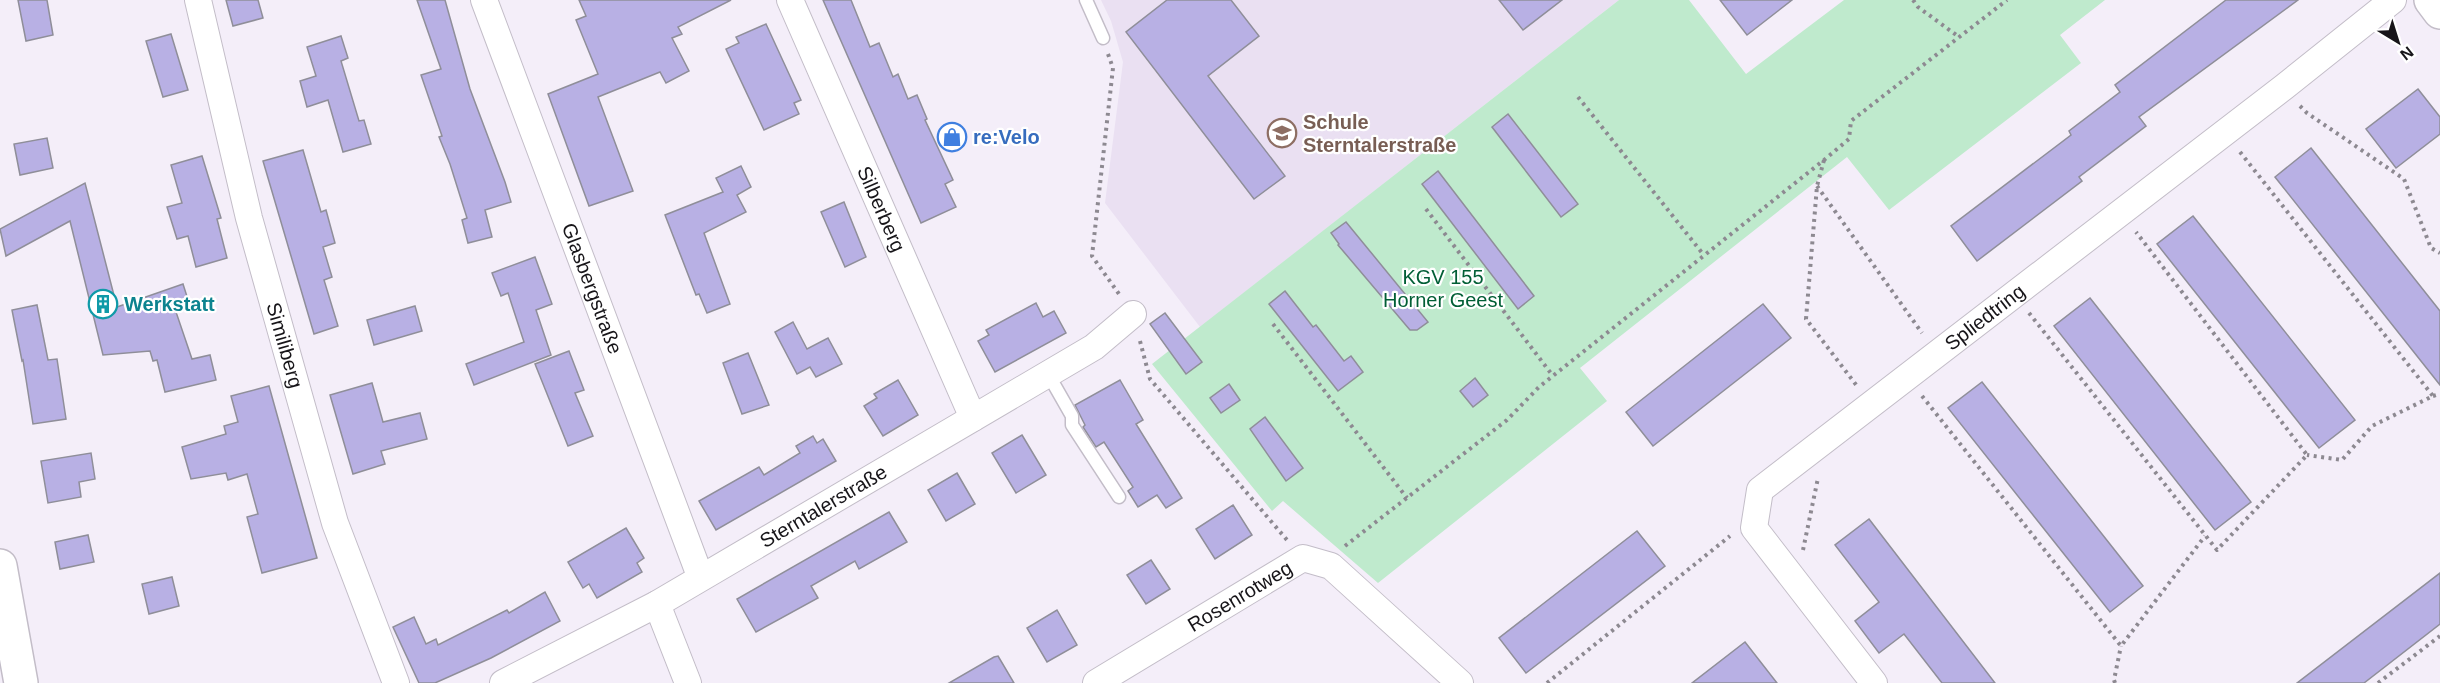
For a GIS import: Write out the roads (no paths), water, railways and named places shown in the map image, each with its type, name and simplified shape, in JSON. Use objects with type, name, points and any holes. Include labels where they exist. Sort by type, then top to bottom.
[{"type":"main road","points":[[2431,0],[2440,12]]},
{"type":"main road","points":[[0,566],[21,683]]},
{"type":"street","name":"Similiberg","points":[[198,0],[249,218],[332,511],[396,683]]},
{"type":"street","name":"Glasbergstraße","points":[[484,0],[700,576]]},
{"type":"street","name":"Silberberg","points":[[790,0],[973,418]]},
{"type":"street","name":"Spliedtring","points":[[1874,683],[1754,528],[1754,516],[1760,490],[2013,293],[2284,87],[2393,0]]},
{"type":"street","name":"Sterntalerstraße","points":[[503,683],[657,604],[700,576],[1094,347],[1133,314]]},
{"type":"street","name":"Rosenrotweg","points":[[1096,683],[1303,558],[1332,566],[1460,683]]},
{"type":"street","points":[[657,604],[687,683]]},
{"type":"lane","points":[[1086,0],[1103,38]]},
{"type":"lane","points":[[1048,374],[1072,417],[1072,425],[1119,497]]},
{"type":"place","name":"Schule Sterntalerstraße","points":[[1282,133]]},
{"type":"place","name":"re:Velo","points":[[952,137]]},
{"type":"place","name":"Werkstatt","points":[[103,304]]},
{"type":"park label","name":"KGV 155 Horner Geest","points":[[1443,288]]}]
